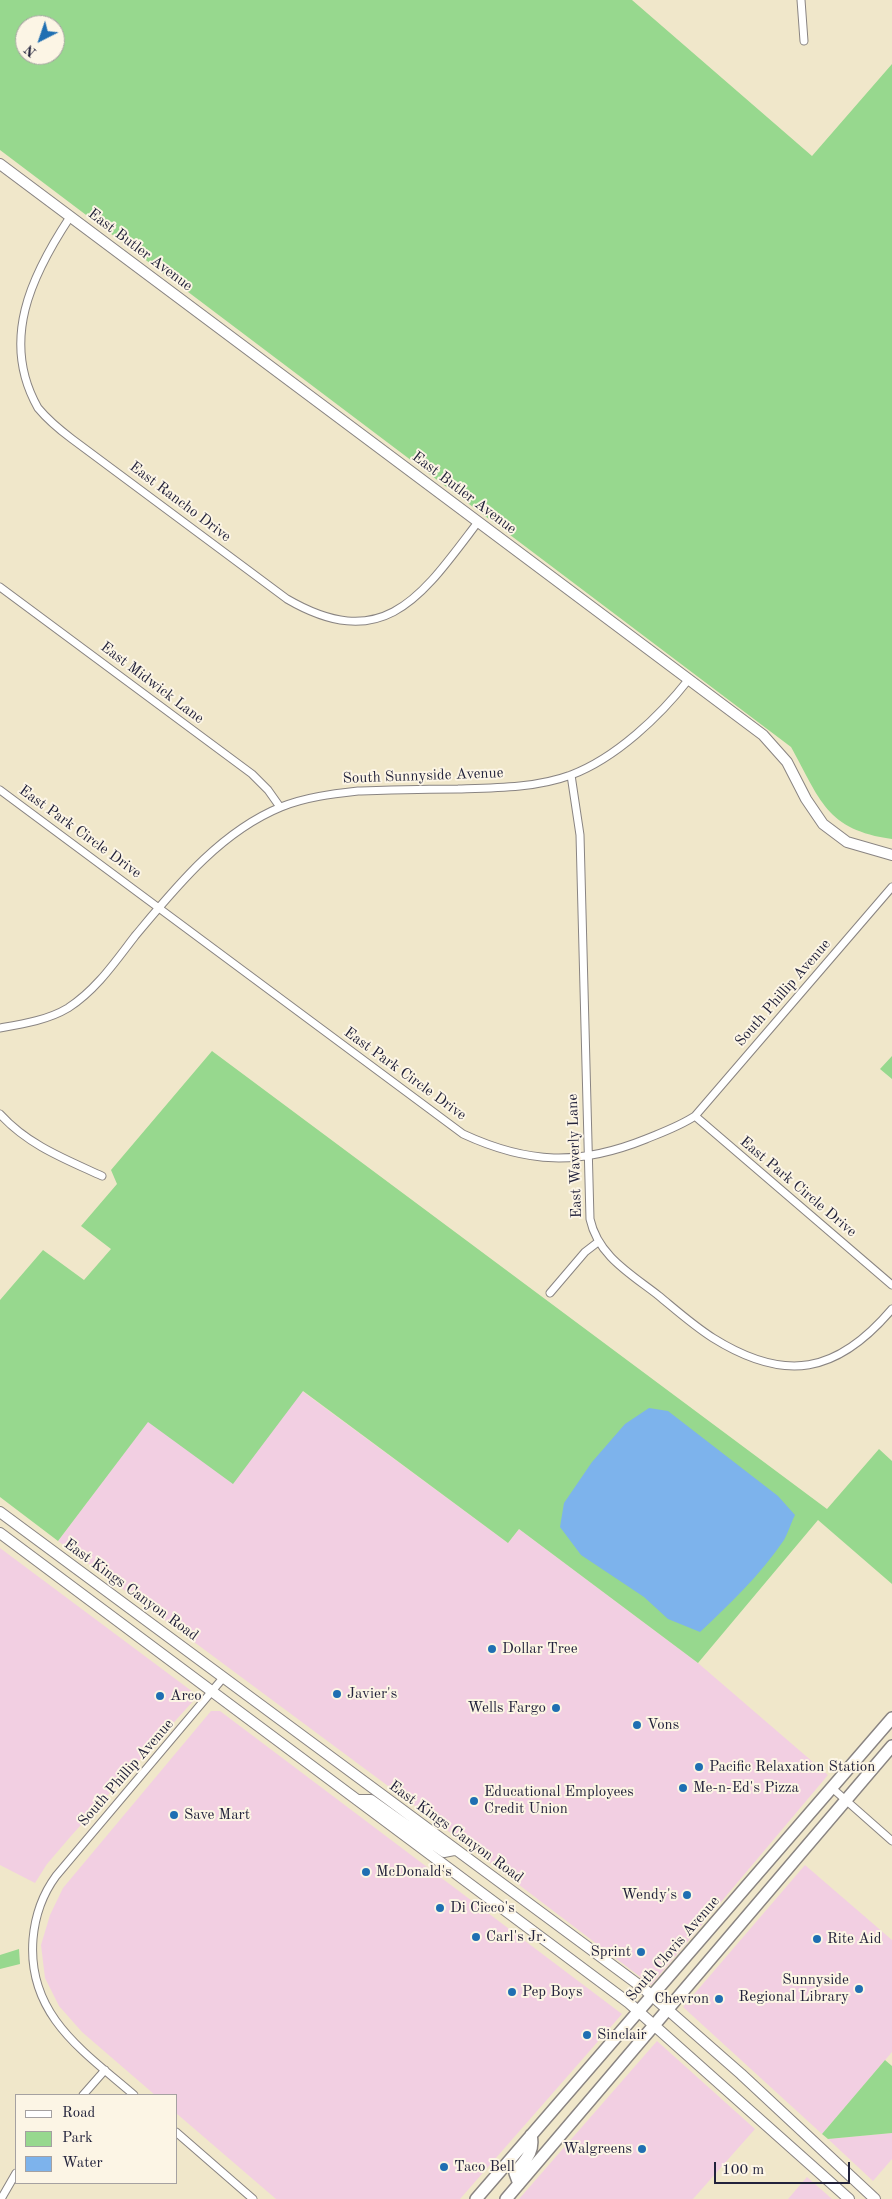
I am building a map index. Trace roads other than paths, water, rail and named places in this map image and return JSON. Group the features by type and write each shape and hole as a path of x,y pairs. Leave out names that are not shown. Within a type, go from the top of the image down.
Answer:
{"main road":[{"name":"East Butler Avenue","path":"0,164 689,679 775,746 793,771 814,812 835,834 847,842 892,855"},
{"name":"East Kings Canyon Road","path":"0,1512 653,1996 872,2198"},
{"name":"East Kings Canyon Road","path":"0,1533 214,1691 639,2011 849,2199"},
{"name":"South Clovis Avenue","path":"476,2199 892,1718"},
{"path":"506,2199 892,1746"},
{"path":"359,1800 371,1800 444,1852 454,1850"},
{"path":"519,2184 515,2173 532,2151 531,2135"},
{"path":"486,2199 490,2183"}],"street":[{"path":"801,0 804,41"},
{"name":"East Rancho Drive","path":"70,217 30,280 21,303 14,331 17,359 22,378 30,396 51,422 72,439 287,598 306,609 341,620 359,621 380,616 394,612 410,603 434,580 478,522"},
{"name":"East Midwick Lane","path":"0,587 252,774 268,790 280,808"},
{"name":"South Sunnyside Avenue","path":"0,1028 49,1017 68,1008 86,995 102,979 159,907 188,874 226,841 261,817 280,808 313,798 352,791 515,786 571,775 598,761 647,724 676,696 689,679"},
{"name":"East Waverly Lane","path":"571,775 580,835 590,1219 598,1242 615,1262 711,1337 751,1358 772,1364 806,1365 835,1358 849,1350 876,1328 892,1309"},
{"name":"East Park Circle Drive","path":"0,790 159,907 440,1119 463,1134 489,1146 511,1153 557,1158 589,1156 624,1148 695,1116 892,1285"},
{"name":"South Phillip Avenue","path":"695,1116 892,887"},
{"path":"0,1114 32,1143 102,1176"},
{"path":"550,1293 585,1252 598,1242"},
{"name":"South Phillip Avenue","path":"133,2094 77,2046 58,2026 45,2005 37,1985 32,1958 34,1928 38,1910 49,1886 223,1678"},
{"path":"832,1788 892,1841"},
{"path":"84,2094 105,2070"},
{"path":"178,2134 253,2199"},
{"path":"1,2199 15,2175"}],"water":[{"path":"649,1408 668,1411 778,1496 795,1515 784,1540 765,1565 734,1600 700,1632 668,1619 644,1597 581,1555 560,1527 564,1503 592,1462 625,1424"}],"place":[{"name":"Dollar Tree","path":"492,1649"},
{"name":"Javier's","path":"337,1694"},
{"name":"Arco","path":"160,1696"},
{"name":"Wells Fargo","path":"556,1708"},
{"name":"Vons","path":"637,1725"},
{"name":"Pacific Relaxation Station","path":"699,1767"},
{"name":"Me-n-Ed's Pizza","path":"683,1788"},
{"name":"Educational Employees Credit Union","path":"474,1801"},
{"name":"Save Mart","path":"174,1815"},
{"name":"McDonald's","path":"366,1872"},
{"name":"Wendy's","path":"687,1895"},
{"name":"Di Cicco's","path":"440,1908"},
{"name":"Carl's Jr.","path":"476,1937"},
{"name":"Rite Aid","path":"817,1939"},
{"name":"Sprint","path":"641,1952"},
{"name":"Sunnyside Regional Library","path":"859,1989"},
{"name":"Pep Boys","path":"512,1992"},
{"name":"Chevron","path":"719,1999"},
{"name":"Sinclair","path":"587,2035"},
{"name":"Walgreens","path":"642,2149"},
{"name":"Taco Bell","path":"444,2167"}]}
